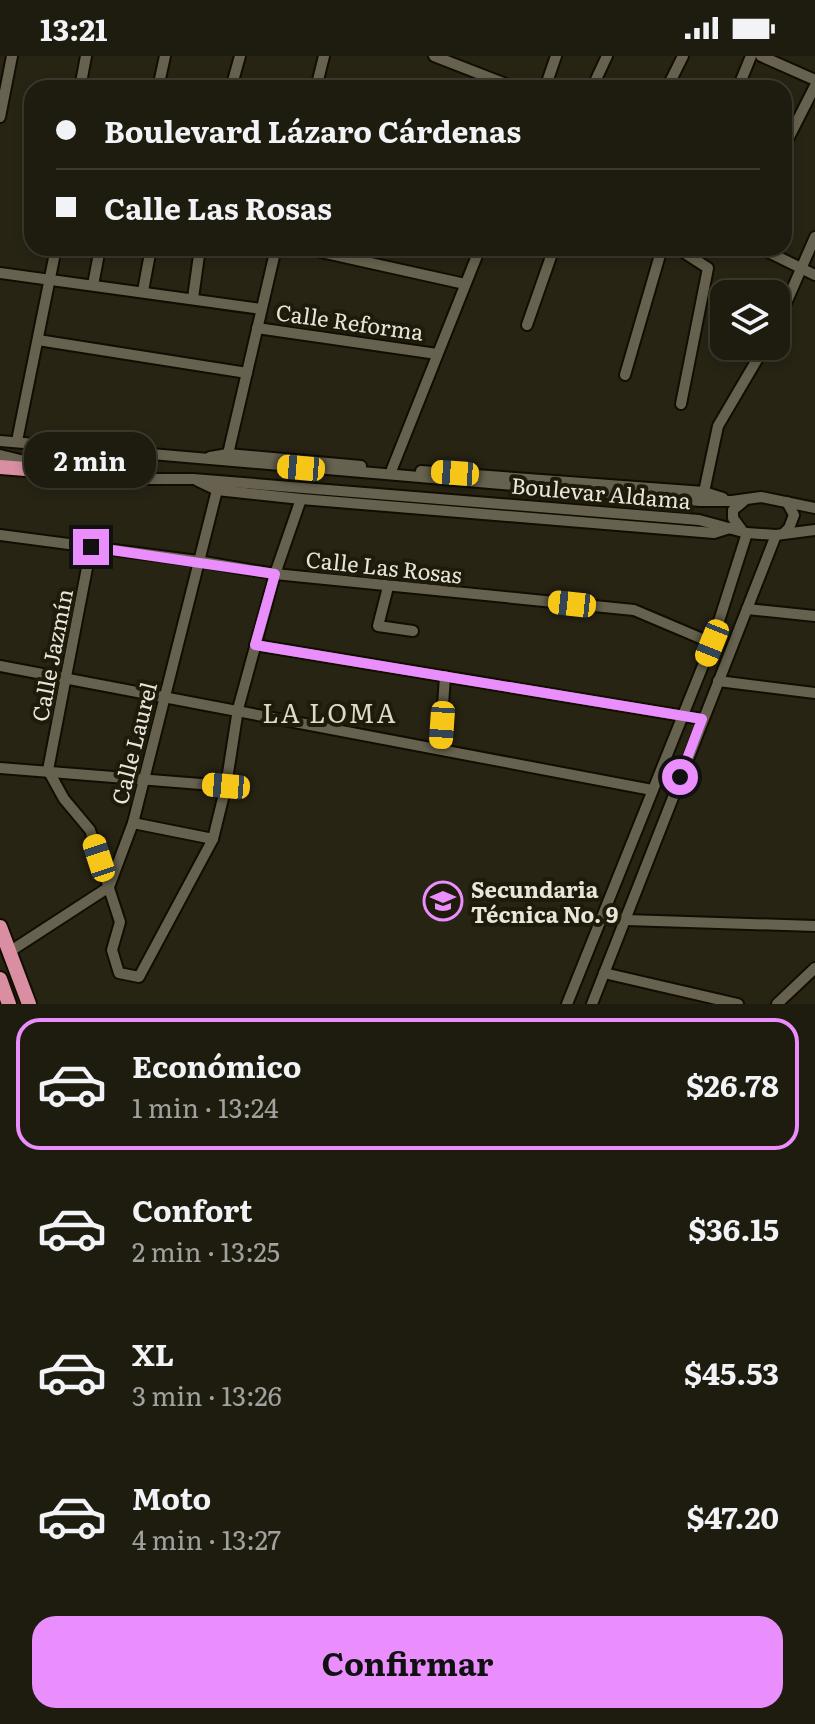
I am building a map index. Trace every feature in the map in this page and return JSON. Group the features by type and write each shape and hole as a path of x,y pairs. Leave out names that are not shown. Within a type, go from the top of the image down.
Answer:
{"highway":[{"path":"0,467 76,473"},
{"path":"0,927 30,1004"},
{"path":"0,979 9,1004"}],"street":[{"path":"0,117 12,56"},
{"path":"82,80 86,56"},
{"path":"160,80 165,56"},
{"path":"233,80 240,56"},
{"path":"318,80 324,56"},
{"path":"434,56 458,60 499,80"},
{"path":"548,80 556,56"},
{"path":"596,80 607,56"},
{"path":"671,80 683,56"},
{"path":"741,80 751,56"},
{"path":"761,56 815,83 792,130"},
{"path":"790,292 815,237"},
{"path":"7,440 38,340 55,256"},
{"path":"93,285 98,256"},
{"path":"143,291 150,256"},
{"path":"193,298 199,256"},
{"path":"228,454 274,256"},
{"path":"339,256 465,284"},
{"path":"392,469 477,256"},
{"path":"527,325 551,256"},
{"path":"625,375 660,256"},
{"path":"681,404 708,268 689,256"},
{"path":"776,256 815,275"},
{"name":"Calle Reforma","path":"0,273 261,309"},
{"name":"Calle Reforma","path":"257,328 437,354"},
{"path":"38,340 247,373"},
{"path":"704,492 718,426 757,360"},
{"name":"Boulevar Aldama","path":"7,440 115,449 195,460 732,501 761,497 815,508"},
{"path":"114,479 105,474 101,467 102,459 115,449"},
{"path":"134,478 140,474 144,463 136,452"},
{"name":"Boulevar Aldama","path":"195,460 228,454 704,492 732,501"},
{"name":"Boulevar Aldama","path":"0,455 114,479 193,479 699,520 740,530 780,534 815,530"},
{"path":"193,479 217,490 301,499 714,533 740,530"},
{"name":"Calle Laurel","path":"109,887 133,823 217,490"},
{"path":"48,770 64,799 90,830 120,922 112,950 119,973 139,977 213,839 226,786 238,709 275,574 301,499"},
{"path":"567,1004 712,643 740,530 733,518 733,510 745,500"},
{"path":"592,1004 747,609 780,534 789,528 794,515 787,502"},
{"name":"Calle Las Rosas","path":"0,535 275,574 634,610 712,643"},
{"name":"Calle Jazmín","path":"48,770 68,680 91,547"},
{"path":"388,587 378,626 413,631"},
{"path":"747,609 815,616"},
{"path":"255,645 702,719"},
{"path":"0,666 652,790"},
{"path":"702,667 719,678 815,693"},
{"path":"440,749 445,676"},
{"path":"0,768 226,786"},
{"path":"133,823 213,839"},
{"path":"9,952 109,887"},
{"path":"604,914 626,920 815,926"},
{"path":"777,1004 815,968"},
{"path":"604,973 738,1004"}],"place":[{"name":"Secundaria Técnica No. 9","path":"443,901"}],"district":[{"name":"LA LOMA","path":"330,711"}],"route":[{"path":"91,547 275,574 255,645 702,719 680,777"}]}
